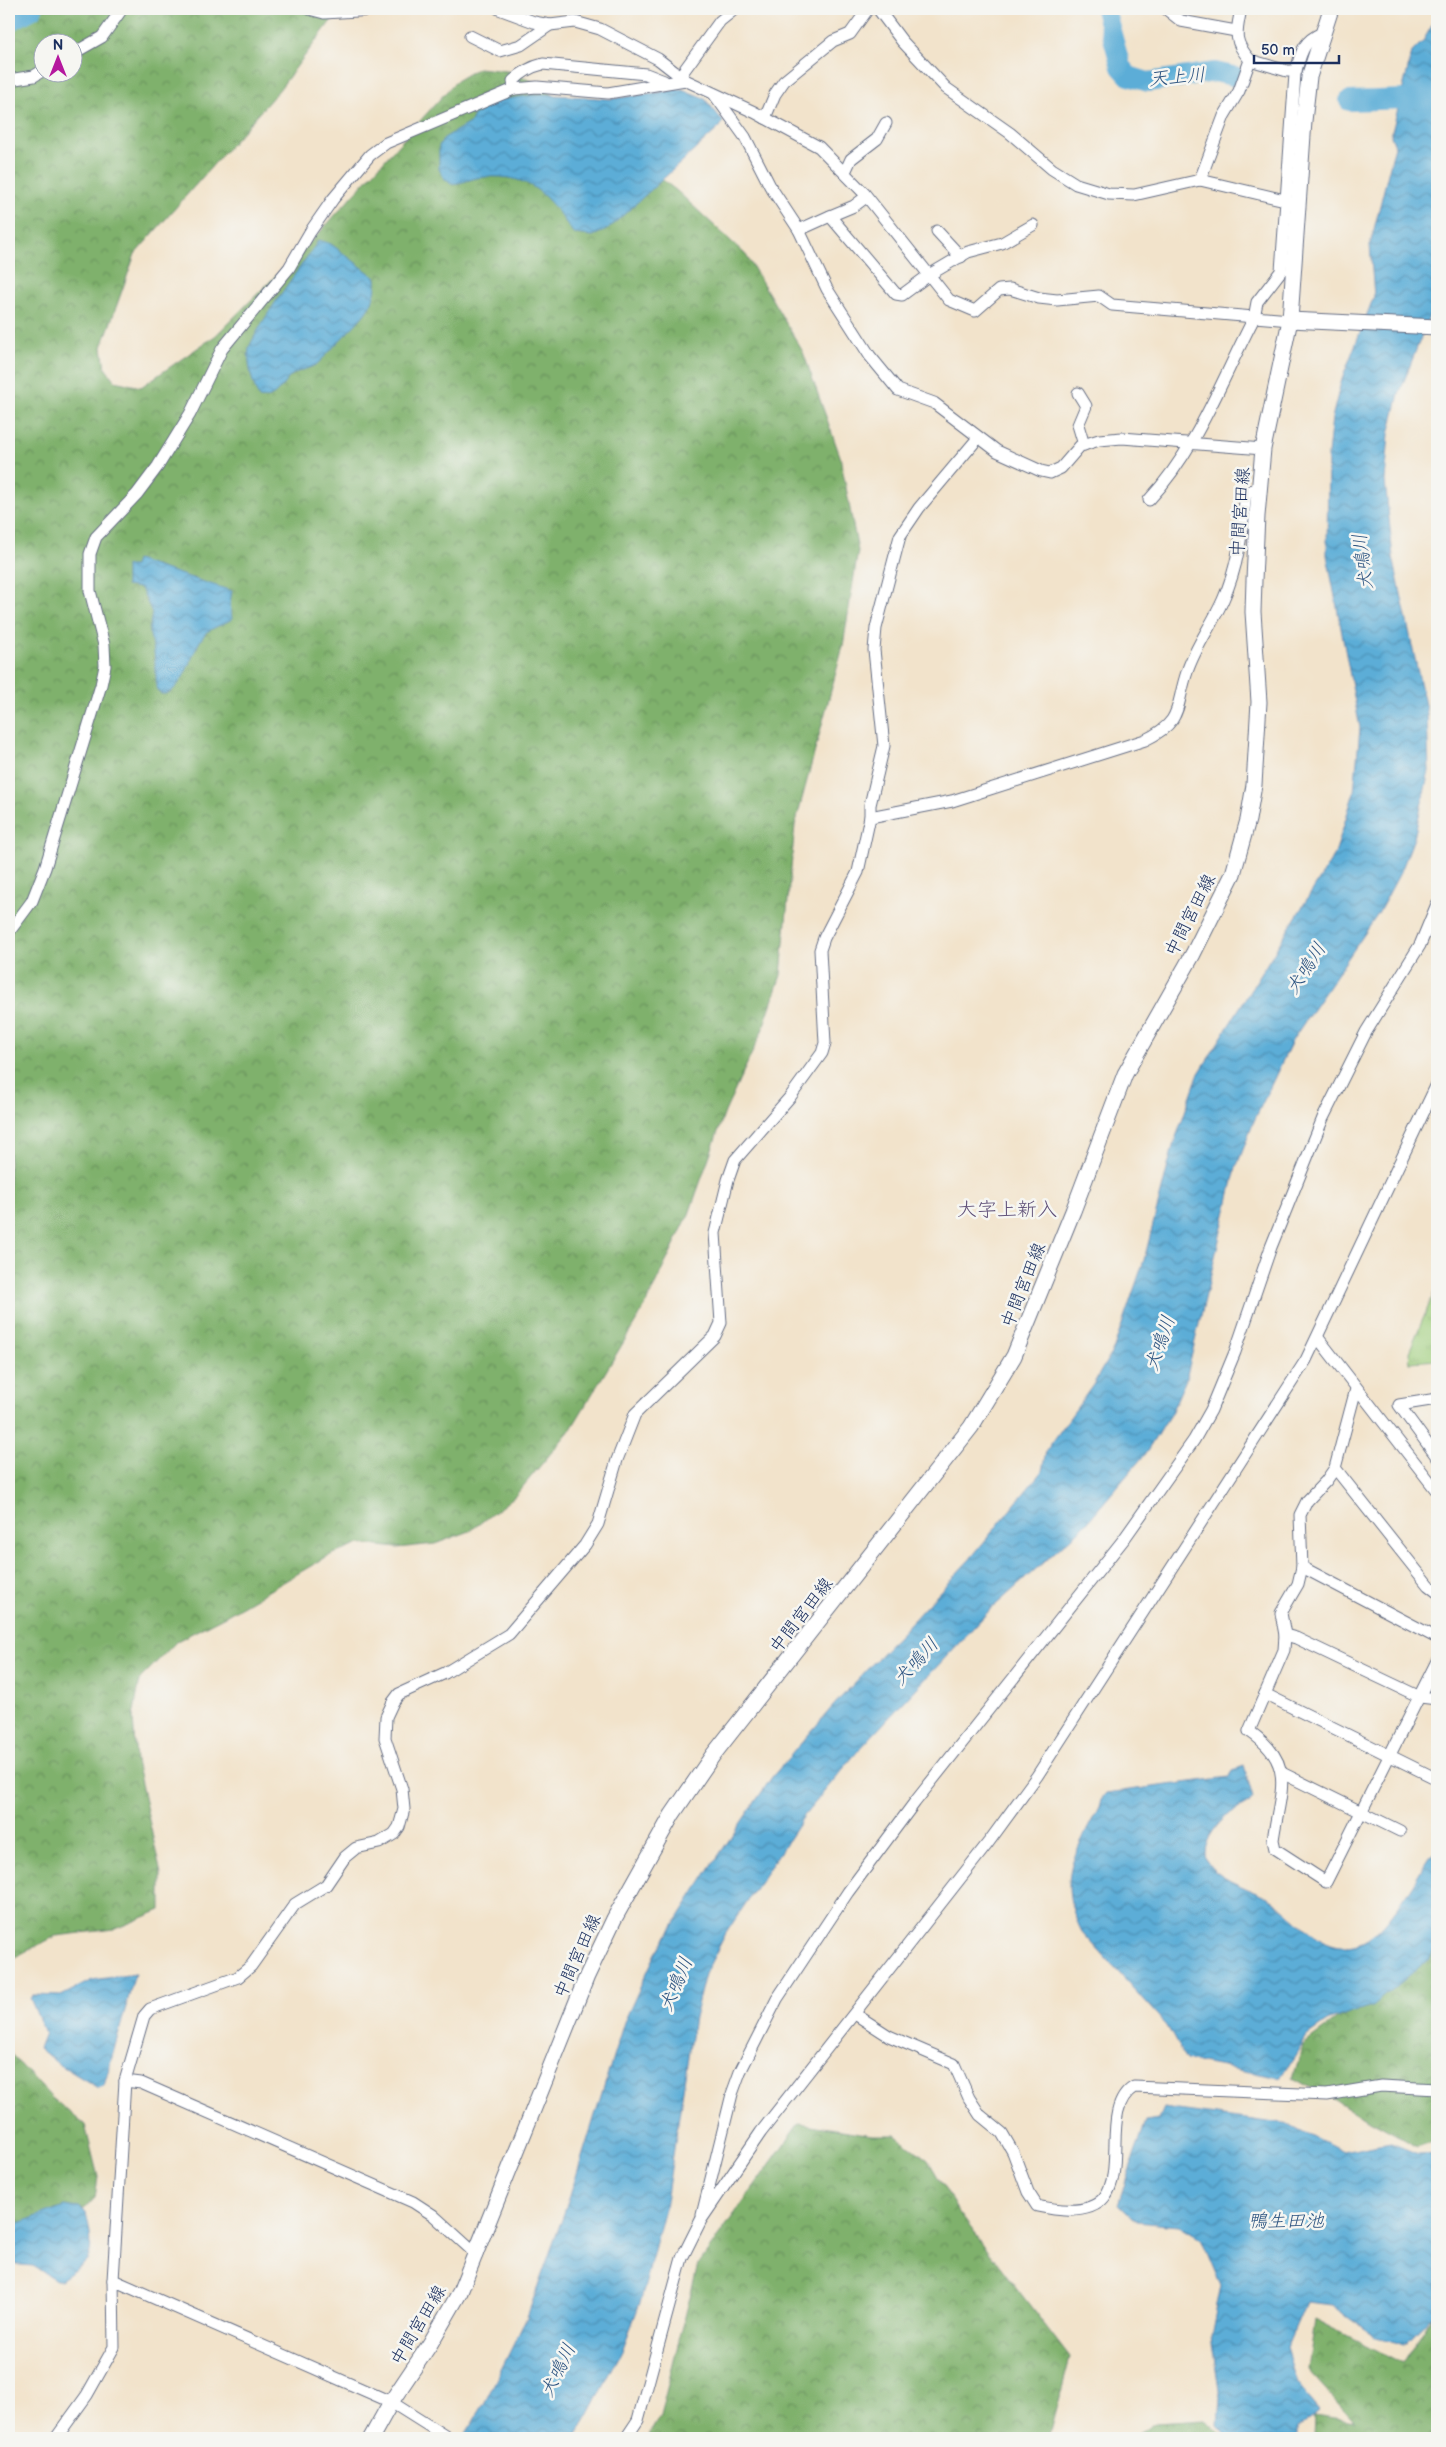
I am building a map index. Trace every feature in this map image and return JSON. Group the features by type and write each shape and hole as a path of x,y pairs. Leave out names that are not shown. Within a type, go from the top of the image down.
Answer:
{"main road":[{"name":"中間宮田線","path":"371,2438 394,2404 460,2292 588,1976 632,1885 672,1814 713,1755 971,1427 1014,1356 1073,1211 1125,1074 1193,954 1233,874 1248,820 1254,785 1259,702 1253,612 1263,450 1290,320 1304,121 1309,77 1331,9"},
{"path":"1290,320 1437,327"}],"street":[{"path":"82,48 102,37 122,9"},
{"path":"309,9 324,13 391,9"},
{"path":"499,9 534,22 550,25 575,22 600,29 658,59 682,78 765,118 819,147 845,172 948,300 975,311 999,290 1010,289 1039,298 1057,300 1099,296 1112,305 1290,320"},
{"path":"9,932 32,901 42,876 101,685 105,666 104,645 90,591 90,554 96,537 137,494 158,466 190,414 222,349 289,268 324,212 370,155 386,143 514,88 537,87 608,93 682,78 720,21 736,9"},
{"path":"765,118 775,94 784,81 832,40 850,34 868,9"},
{"path":"878,9 902,41 946,88 1010,133 1052,169 1076,184 1109,194 1134,195 1200,180 1286,200"},
{"path":"1166,9 1181,21 1236,31"},
{"path":"1240,9 1236,31 1238,46 1250,60 1287,71 1296,71"},
{"path":"470,36 500,52 520,46 550,25"},
{"path":"1149,500 1164,485 1188,444 1224,380 1254,318 1257,302 1281,271 1291,104 1296,71 1304,47 1310,38 1322,33"},
{"path":"1200,180 1224,116 1239,91 1250,60"},
{"path":"514,88 513,81 520,74 531,67 543,64 646,74 666,81"},
{"path":"9,80 32,76"},
{"path":"714,94 745,138 770,186 799,230 827,289 884,374 898,390 934,403 996,451 1040,471 1050,473 1061,468 1080,446 1099,440 1122,438 1263,450"},
{"path":"845,172 851,158 877,139 886,123"},
{"path":"799,230 854,206 866,197"},
{"path":"830,216 896,294 902,295 929,275 968,252 1002,243 1033,225"},
{"path":"937,231 961,257"},
{"path":"1078,393 1086,406 1078,425 1084,445"},
{"path":"56,2438 87,2395 114,2347 113,2280 125,2081 144,2016 150,2009 238,1977 251,1966 295,1904 326,1885 345,1858 356,1848 379,1843 394,1834 399,1827 404,1809 402,1789 385,1738 386,1717 393,1702 399,1694 445,1673 508,1634 585,1545 598,1524 617,1460 635,1414 715,1336 721,1323 715,1233 735,1160 790,1097 822,1053 825,1043 820,950 824,938 858,872 870,817 870,805 884,746 874,650 876,628 900,536 919,508 978,438"},
{"path":"870,817 952,801 1145,740 1160,733 1172,722 1180,703 1187,672 1231,583 1241,540 1246,492 1260,488"},
{"path":"701,2220 732,2094 740,2072 777,1999 848,1892 909,1810 1124,1539 1194,1440 1211,1410 1236,1352 1270,1247 1322,1118 1366,1032 1420,945 1437,904"},
{"path":"626,2438 638,2420 682,2258 701,2220 761,2132 982,1851 1037,1776 1306,1360 1437,1084"},
{"path":"1318,1338 1437,1491"},
{"path":"1356,1389 1335,1468 1326,1482 1306,1501 1300,1515 1302,1567 1298,1584 1281,1613 1285,1635 1284,1650 1249,1731 1265,1742 1279,1761 1282,1773 1274,1840 1275,1849 1326,1882 1437,1661"},
{"path":"1437,1399 1399,1405 1437,1457"},
{"path":"1335,1468 1428,1585 1437,1592"},
{"path":"1302,1567 1437,1638"},
{"path":"1285,1635 1296,1638 1420,1697 1437,1699"},
{"path":"1266,1694 1437,1779"},
{"path":"1282,1773 1400,1831"},
{"path":"854,2014 890,2036 954,2064 969,2098 980,2114 1002,2133 1014,2152 1028,2192 1037,2206 1056,2210 1078,2211 1094,2207 1104,2196 1111,2180 1115,2162 1118,2105 1125,2093 1134,2087 1327,2095 1380,2086 1437,2089"},
{"path":"125,2081 141,2084 413,2202 433,2215 477,2254"},
{"path":"113,2280 394,2404 448,2438"}],"green space":[{"path":"9,9 340,9 279,90 135,254 102,347 105,368 115,381 141,387 215,336 320,232 456,81 478,68 507,71 540,84 677,191 746,255 803,352 840,456 858,551 843,646 795,825 781,975 762,1031 725,1112 689,1214 643,1310 571,1429 515,1496 470,1531 435,1544 397,1548 360,1544 328,1556 227,1615 177,1641 140,1679 133,1717 136,1761 161,1874 161,1910 115,1929 56,1936 9,1960"},
{"path":"1437,1286 1437,1360 1410,1362 1409,1352"},
{"path":"1437,1945 1437,2139 1417,2146 1293,2078 1303,2045"},
{"path":"9,2052 52,2098 85,2125 98,2177 95,2198 72,2222 9,2263"},
{"path":"799,2123 872,2135 896,2135 928,2160 957,2210 1070,2358 1049,2438 647,2438 660,2416 698,2265"},
{"path":"1433,2315 1437,2315 1437,2438 1314,2438 1315,2415 1355,2421 1308,2369 1315,2319 1403,2364"},
{"path":"1205,2420 1226,2438 1132,2438 1155,2423"}],"water":[{"name":"犬鳴川","path":"1437,17 1437,296 1399,394 1389,434 1385,481 1393,557 1427,714 1429,771 1414,838 1402,869 1378,914 1293,1039 1254,1121 1236,1168 1186,1379 1171,1413 1146,1453 1083,1527 989,1611 857,1752 804,1816 726,1933 705,1974 694,2017 665,2208 641,2300 623,2348 575,2438 463,2438 484,2404 527,2317 569,2199 624,2022 656,1953 710,1868 772,1777 834,1705 970,1559 1042,1471 1046,1451 1093,1385 1114,1348 1144,1260 1173,1146 1198,1075 1335,854 1354,792 1360,728 1327,555 1328,454 1332,418 1341,382 1374,296 1370,245 1395,146 1391,136 1412,52 1423,41"},
{"path":"682,89 704,98 723,121 720,127 608,229 593,236 574,234 547,199 528,184 516,179 485,177 451,184 444,178 439,169 439,146 444,138 471,122 474,115 500,100 541,94 611,99"},
{"path":"319,240 331,244 376,278 376,288 371,305 361,319 317,364 292,375 270,397 259,398 251,373 249,347 273,306"},
{"path":"136,560 232,591 230,603 232,619 205,634 183,677 172,690 165,694 161,694 157,688 154,651 149,631 152,613 141,588 126,586 126,566 134,566"},
{"path":"1244,1766 1253,1798 1228,1815 1216,1827 1207,1842 1205,1853 1207,1861 1220,1875 1278,1904 1326,1942 1338,1946 1357,1944 1368,1939 1378,1931 1407,1893 1429,1857 1437,1850 1437,1946 1430,1958 1374,2005 1327,2022 1307,2036 1281,2078 1186,2060 1167,2026 1082,1932 1070,1897 1071,1867 1082,1839 1099,1807 1101,1799 1106,1793 1229,1777 1233,1770"},
{"path":"135,1974 104,2086 98,2088 57,2063 39,2048 45,2033 30,1998 33,1995 61,1996 92,1980"},
{"name":"鴨生田池","path":"1163,2108 1290,2125 1342,2152 1391,2143 1418,2154 1437,2153 1437,2311 1405,2344 1377,2337 1332,2305 1306,2302 1286,2349 1297,2384 1320,2411 1297,2428 1297,2438 1229,2438 1218,2426 1220,2397 1211,2336 1221,2285 1202,2240 1179,2226 1137,2222 1118,2204 1146,2121 1158,2119"},
{"path":"64,2206 79,2208 86,2213 91,2244 86,2261 60,2280 56,2280 33,2266 9,2264 9,2227"}],"waterway":[{"name":"天上川","path":"9,22 33,9"},
{"name":"天上川","path":"1105,9 1121,67 1129,76 1148,82 1215,72 1237,77"},
{"name":"天上川","path":"1349,101 1437,98"}],"district":[{"name":"大字上新入","path":"1007,1209"}]}
